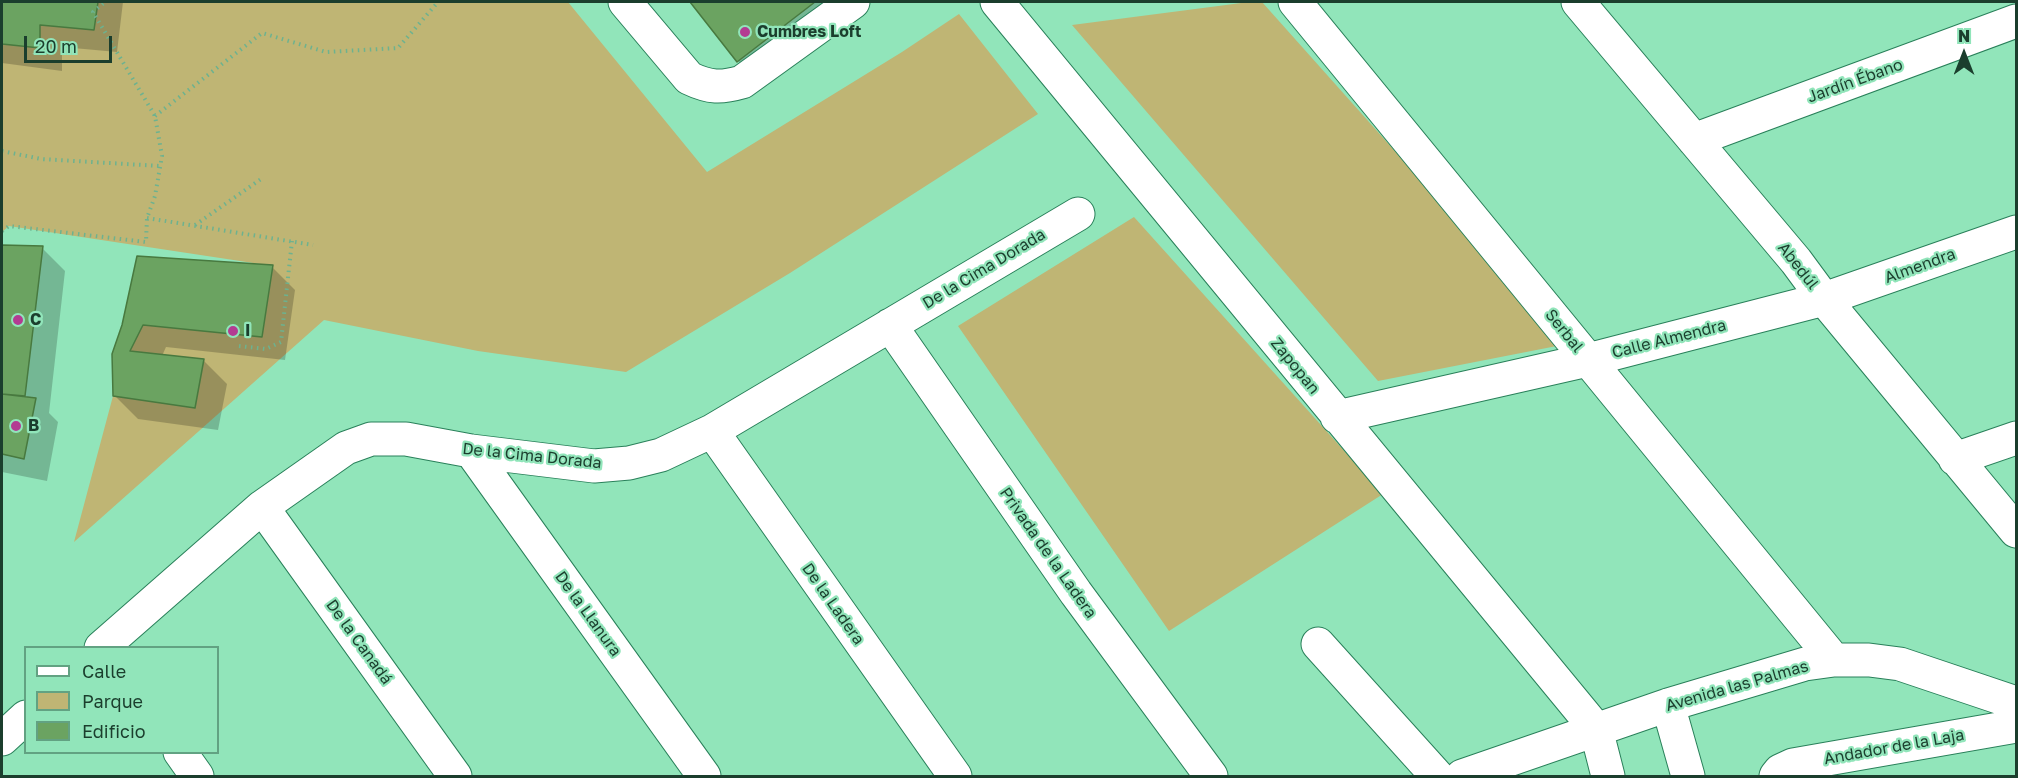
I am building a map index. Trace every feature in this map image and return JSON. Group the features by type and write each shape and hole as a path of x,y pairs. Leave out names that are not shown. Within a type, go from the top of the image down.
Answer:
{"street":[{"path":"625,2 689,78 703,84 723,87 742,82 853,2"},
{"name":"Zapopan","path":"997,2 1596,729"},
{"name":"Serbal","path":"1295,2 1834,660"},
{"name":"Abedúl","path":"1578,2 1796,261 1824,299 2016,531"},
{"name":"Jardín Ébano","path":"1694,140 2016,21"},
{"name":"De la Cima Dorada","path":"104,646 262,507 346,448 371,440 406,440 471,451 594,466 629,463 661,455 712,431 1078,214"},
{"name":"Almendra","path":"1824,299 2016,232"},
{"name":"Calle Almendra","path":"1337,417 1588,360 1824,299"},
{"name":"Privada de la Ladera","path":"890,325 1076,593 1211,777"},
{"name":"De la Ladera","path":"712,431 955,777"},
{"path":"1955,459 2016,438"},
{"name":"De la Llanura","path":"471,451 704,777"},
{"name":"De la Canadá","path":"262,507 456,777"},
{"path":"1318,644 1437,777"},
{"name":"Avenida las Palmas","path":"1462,777 1668,705 1805,664 1834,660 1869,660 1900,664 2016,704"},
{"path":"1668,705 1688,777"},
{"path":"2,739 24,719"},
{"name":"Andador de la Laja","path":"1776,777 1780,771 1794,765 2016,726"},
{"path":"1596,729 1608,777"},
{"path":"181,754 197,777"}],"path":[{"path":"2,231 9,226 146,242 147,218 155,196 162,156 155,116 93,12 105,2"},
{"path":"155,116 262,33 326,52 398,48 438,2"},
{"path":"2,151 41,159 160,166"},
{"path":"194,225 261,179"},
{"path":"147,218 313,245"},
{"path":"239,346 266,349 281,342 292,242"}],"green space":[{"path":"2,2 568,2 707,172 902,52 959,14 1038,114 790,273 626,372 478,351 324,320 74,542 113,396 195,407 204,359 130,351 143,325 262,337 273,266 9,226 2,232"},
{"path":"1262,2 1567,344 1378,381 1072,25"},
{"path":"1134,217 1383,494 1169,631 958,326"}],"building":[{"path":"2,2 98,2 94,30 40,25 40,48 2,44"},
{"name":"Cumbres Loft","path":"690,2 815,2 737,62"},
{"name":"C","path":"2,245 43,246 25,396 2,394"},
{"name":"I","path":"137,256 273,265 262,337 143,325 130,351 204,359 195,408 113,396 112,354 122,325"},
{"name":"B","path":"2,394 36,398 24,459 2,454"}],"place":[{"name":"Cumbres Loft","path":"745,32"},
{"name":"C","path":"18,320"},
{"name":"I","path":"233,331"},
{"name":"B","path":"16,426"}]}
